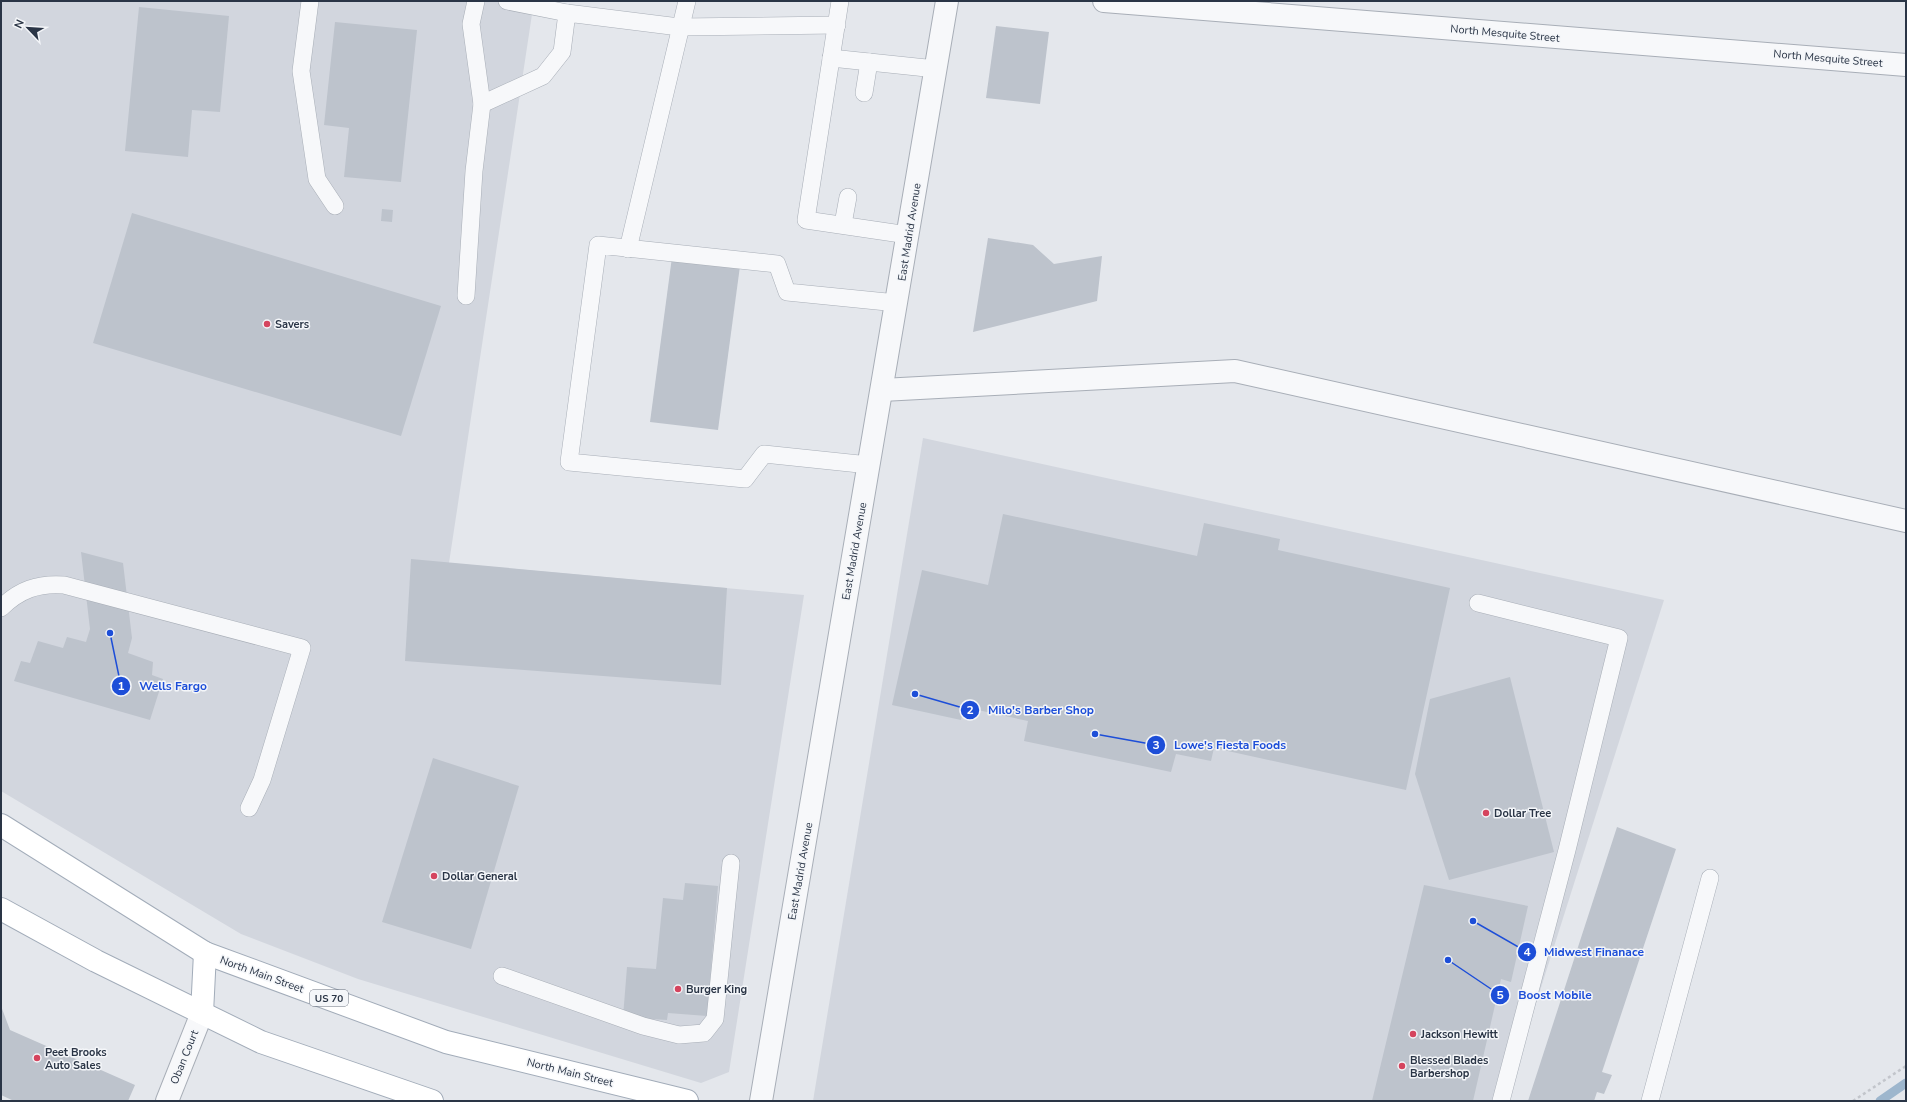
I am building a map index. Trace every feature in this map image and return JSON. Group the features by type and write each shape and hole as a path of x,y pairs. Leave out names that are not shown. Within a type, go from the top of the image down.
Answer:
{"main road":[{"name":"North Main Street","path":"1,825 205,953 446,1042 687,1101"},
{"path":"1,909 96,961 261,1042 432,1101"},
{"path":"202,1013 205,953"}],"street":[{"name":"East Madrid Avenue","path":"761,1101 947,1"},
{"name":"North Mesquite Street","path":"1104,1 1906,65"},
{"path":"882,390 1235,371 1906,521"},
{"name":"Oban Court","path":"167,1101 202,1013"}],"lane":[{"path":"310,1 301,71 317,179 335,206"},
{"path":"466,296 474,171 482,104 472,24 476,1"},
{"path":"508,1 567,13 679,27 837,25"},
{"path":"628,248 679,27 687,1"},
{"path":"840,1 806,220 843,224 908,235"},
{"path":"482,104 543,76 562,52 567,13"},
{"path":"831,58 936,69"},
{"path":"864,93 869,62"},
{"path":"843,224 848,197"},
{"path":"869,465 764,454 745,480 569,462 598,245 777,264 788,292 897,303"},
{"path":"1,608 14,596 26,589 40,585 64,585 302,648 262,780 249,808"},
{"path":"1478,603 1619,638 1567,850 1501,1101"},
{"path":"502,976 643,1026 679,1035 704,1033 715,1018 731,863"},
{"path":"1650,1101 1710,878"}],"path":[{"path":"1853,1101 1906,1066"}],"shaded area":[{"path":"1,1 534,1 449,563 804,595 729,1072 701,1083 358,979 241,934 1,791"},
{"path":"923,438 1664,600 1505,1101 813,1101"}],"building":[{"path":"139,7 229,16 220,112 192,110 188,157 125,151"},
{"path":"335,22 417,30 401,182 344,177 349,128 324,125"},
{"path":"996,26 1049,32 1040,104 986,98"},
{"path":"382,209 393,210 392,222 381,221"},
{"name":"Savers","path":"132,213 441,306 401,436 93,343"},
{"path":"988,238 1033,245 1054,264 1102,256 1097,301 973,332"},
{"path":"672,257 740,266 718,430 650,422"},
{"path":"1003,514 1197,556 1204,523 1280,539 1278,550 1450,588 1406,790 1214,748 1211,761 1176,754 1171,772 1024,741 1028,721 964,707 961,720 892,705 922,570 988,585"},
{"path":"81,552 123,563 132,638 128,653 153,662 152,675 163,679 150,720 14,681 21,661 30,663 38,641 63,648 67,637 86,642 90,629"},
{"path":"411,559 727,588 721,685 405,661"},
{"name":"Dollar Tree","path":"1510,677 1554,852 1449,880 1415,774 1430,699"},
{"path":"433,758 519,786 471,949 382,922"},
{"path":"1617,827 1676,849 1602,1072 1612,1075 1604,1094 1597,1092 1594,1101 1528,1101"},
{"path":"685,883 718,886 707,1016 668,1013 667,1020 623,1017 627,967 656,969 663,898 683,900"},
{"path":"1424,885 1528,906 1511,982 1501,979 1473,1101 1372,1101"},
{"name":"Peet Brooks Auto Sales","path":"1,1006 10,1030 135,1085 128,1101 14,1101 1,1095"}],"waterway":[{"path":"1880,1101 1906,1083"}],"place":[{"name":"Savers","path":"267,324"},
{"name":"Wells Fargo","path":"110,633"},
{"name":"Milo's Barber Shop","path":"915,694"},
{"name":"Lowe's Fiesta Foods","path":"1095,734"},
{"name":"Dollar Tree","path":"1486,813"},
{"name":"Dollar General","path":"434,876"},
{"name":"Midwest Finanace","path":"1473,921"},
{"name":"Boost Mobile","path":"1448,960"},
{"name":"Burger King","path":"678,989"},
{"name":"Jackson Hewitt","path":"1413,1034"},
{"name":"Peet Brooks Auto Sales","path":"37,1058"},
{"name":"Blessed Blades Barbershop","path":"1402,1066"}]}
